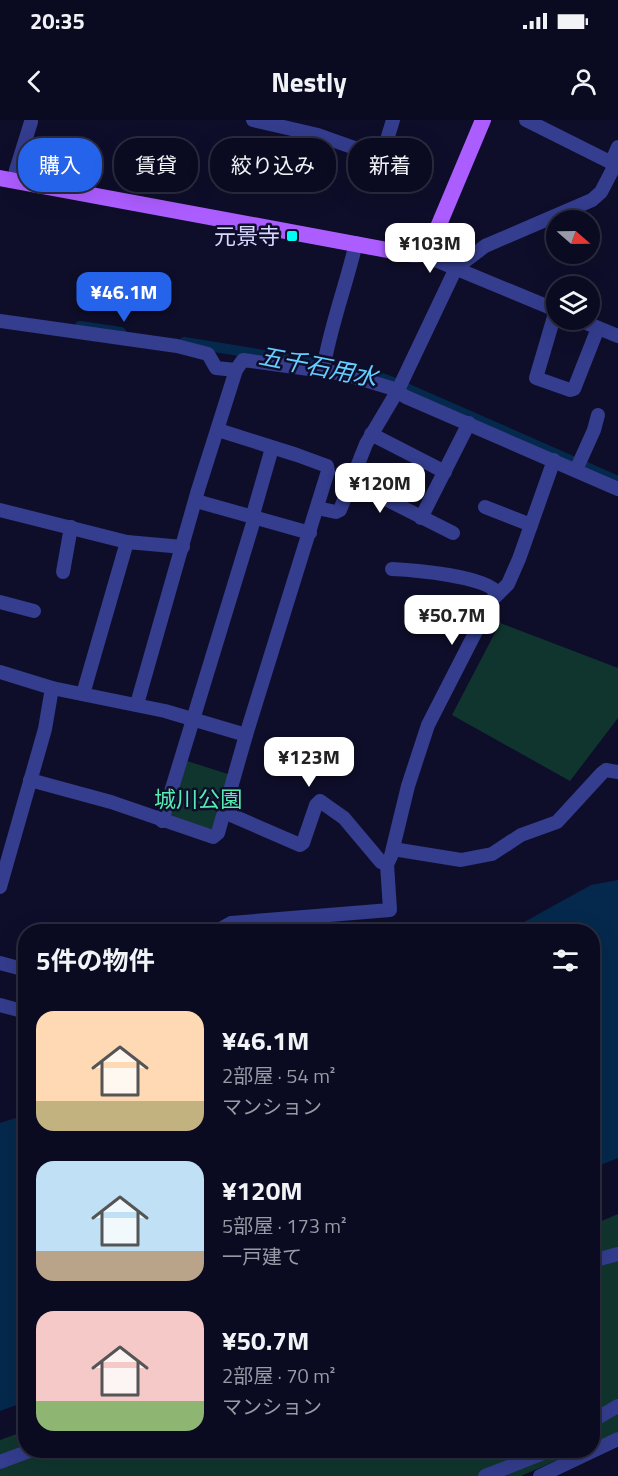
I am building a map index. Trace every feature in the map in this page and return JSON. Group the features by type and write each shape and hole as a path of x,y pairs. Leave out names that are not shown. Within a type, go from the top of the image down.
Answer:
{"main road":[{"path":"7,179 409,254 425,253 483,120"}],"street":[{"path":"253,120 318,135 380,157 393,120"},
{"path":"526,120 614,165"},
{"path":"7,179 16,170 31,122"},
{"path":"317,508 338,512 371,434 397,393 456,268 485,246 592,200 601,192 614,165 618,147"},
{"path":"323,370 335,312 346,286 356,243"},
{"path":"425,253 428,257 546,306"},
{"path":"0,322 186,348 208,354 216,368 236,370"},
{"path":"600,329 618,336"},
{"path":"550,330 536,378 570,390 574,389 597,330"},
{"path":"137,704 236,370 240,363 246,360 323,370 391,388 397,393 554,459 618,489"},
{"path":"576,470 594,430 598,415"},
{"path":"421,518 469,423"},
{"path":"30,780 111,802 213,837 218,833 328,471 327,466 218,430"},
{"path":"371,434 445,472"},
{"path":"162,820 254,517 272,448"},
{"path":"229,924 387,912 392,908 387,864 393,849 410,778 429,725 497,593 508,584 554,459"},
{"path":"352,482 453,533"},
{"path":"196,501 310,533"},
{"path":"485,507 531,525"},
{"path":"0,510 127,542 183,548"},
{"path":"63,572 71,527"},
{"path":"83,694 127,542"},
{"path":"392,569 442,573 490,587 497,593"},
{"path":"0,602 34,611"},
{"path":"0,672 52,688 137,704 246,735"},
{"path":"0,887 6,836 30,780 45,729 52,688"},
{"path":"393,849 461,860 492,854 521,835 557,822 602,773 606,770 618,772"},
{"path":"224,812 300,845 303,843 316,805 321,801 345,818 381,862 387,864"},
{"path":"0,963 18,968"},
{"path":"0,1005 18,1010"},
{"path":"600,1259 618,1254"},
{"path":"600,1417 618,1407"},
{"path":"600,1448 618,1439"},
{"path":"0,1462 18,1455"},
{"path":"485,1476 531,1458"},
{"path":"540,1476 578,1458"}],"green space":[{"path":"500,623 618,668 618,718 570,781 452,715"},
{"name":"城川公園","path":"184,760 231,775 216,828 211,831 171,819 168,813"},
{"path":"618,1214 618,1432 600,1441 600,1222"},
{"path":"18,1434 18,1458 562,1458 521,1476 0,1476 0,1440"}],"water":[{"path":"618,880 618,1158 600,1165 600,924 521,924 591,885"},
{"path":"18,1117 18,1405 0,1411 0,1123"}],"waterway":[{"name":"五千石用水","path":"80,326 121,332"},
{"name":"五千石用水","path":"184,342 320,364"},
{"name":"五千石用水","path":"356,371 388,380 618,481"}],"place":[{"name":"元景寺","path":"292,236"}]}
